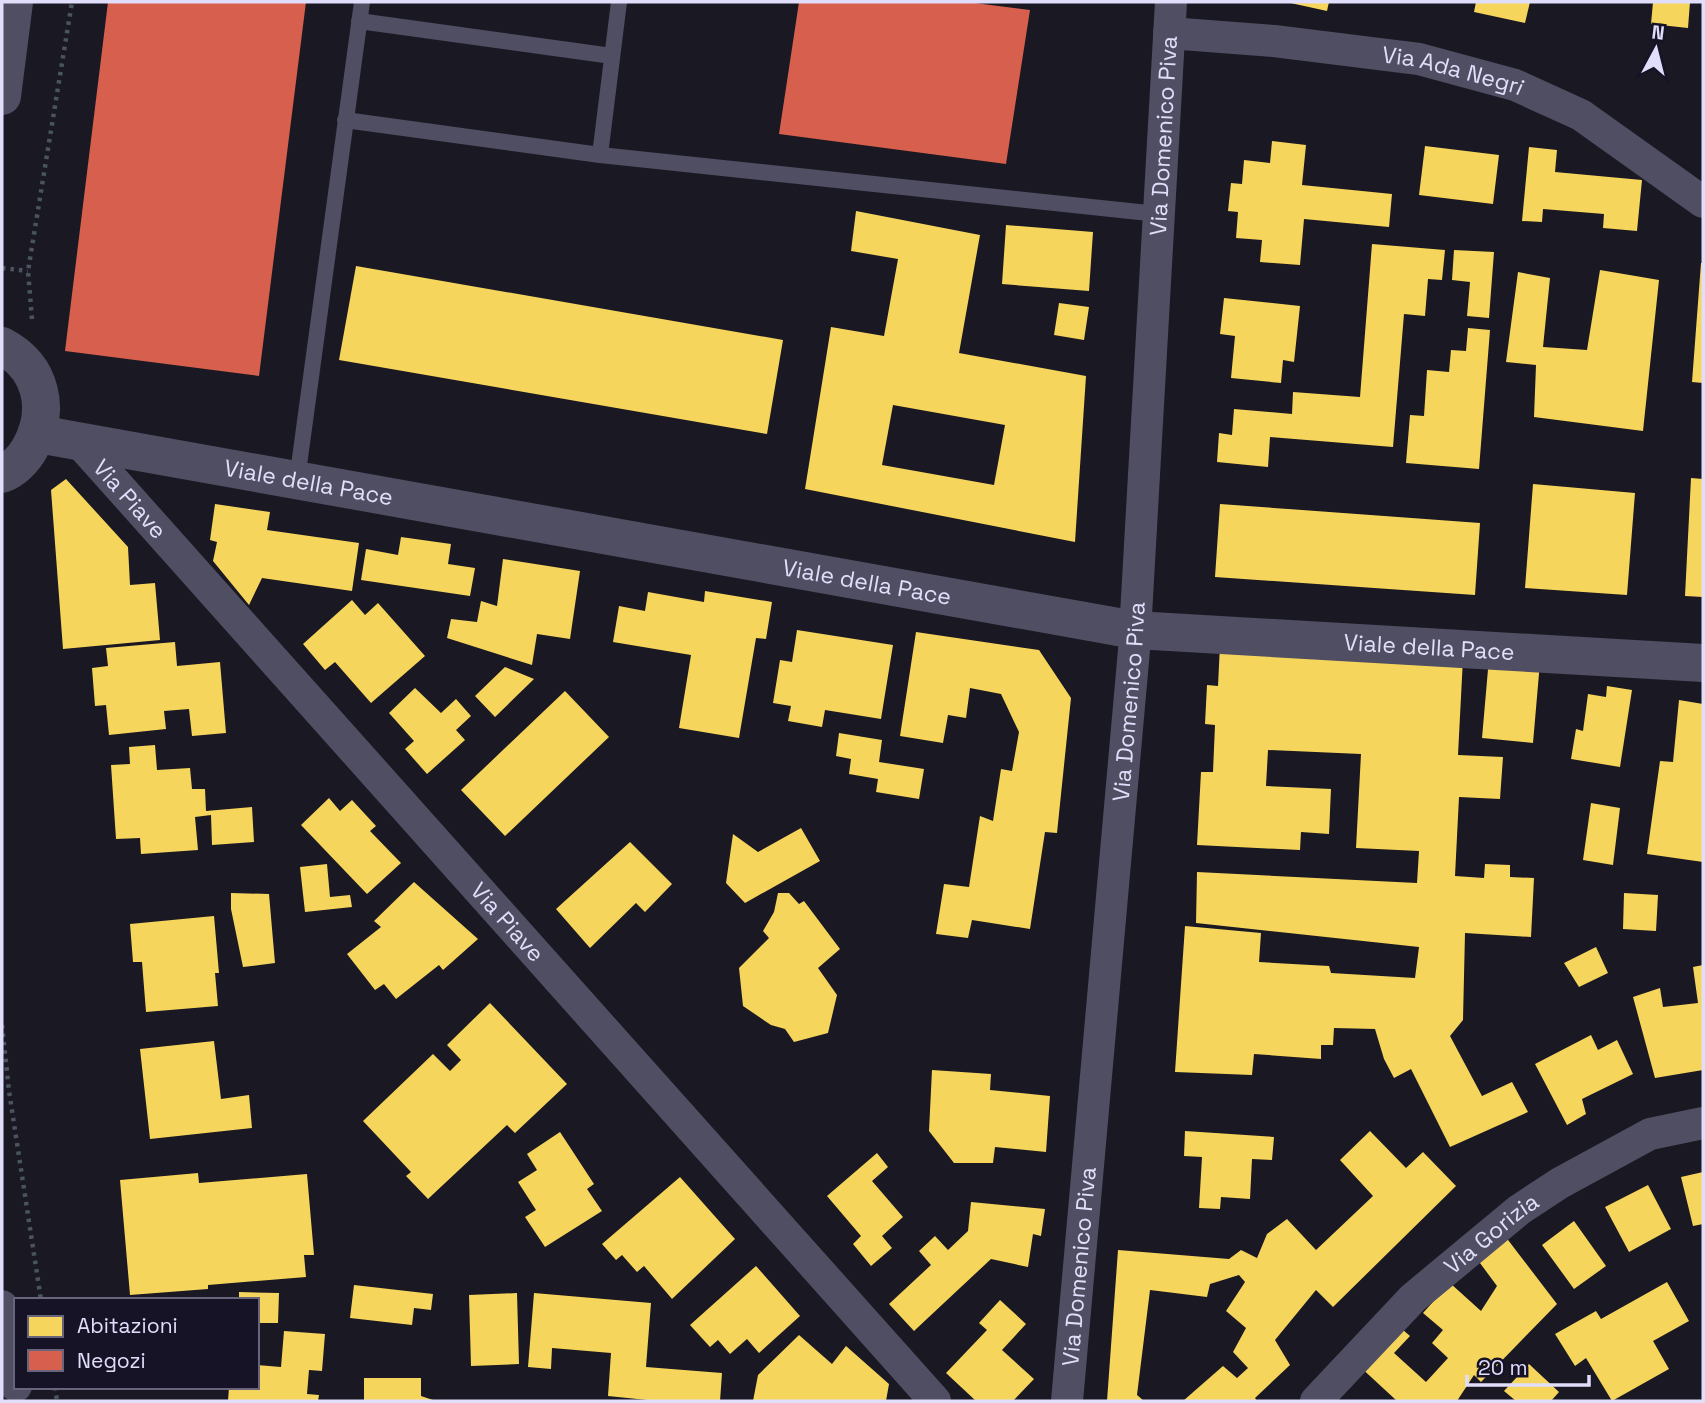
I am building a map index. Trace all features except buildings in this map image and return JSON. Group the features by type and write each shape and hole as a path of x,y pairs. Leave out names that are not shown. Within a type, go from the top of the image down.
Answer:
{"street":[{"path":"2,96 14,2"},
{"name":"Via Domenico Piva","path":"1067,1401 1135,630 1171,2"},
{"name":"Via Ada Negri","path":"1169,33 1274,41 1419,59 1515,85 1581,115 1703,202"},
{"path":"2,474 25,456 38,434 42,412 39,389 30,369 14,352 18,337"},
{"name":"Viale della Pace","path":"38,434 1135,630 1703,663"},
{"name":"Via Piave","path":"80,443 935,1401"},
{"name":"Via Gorizia","path":"1316,1401 1413,1298 1519,1210 1560,1183 1650,1134 1703,1123"},
{"path":"2,1306 14,1375"}],"lane":[{"path":"297,480 362,2"},
{"path":"600,155 618,2"},
{"path":"359,21 612,56"},
{"path":"345,120 600,155 1158,214"}],"path":[{"path":"18,337 72,2"},
{"path":"2,268 28,271"},
{"path":"2,1025 9,1091 41,1298"}]}
